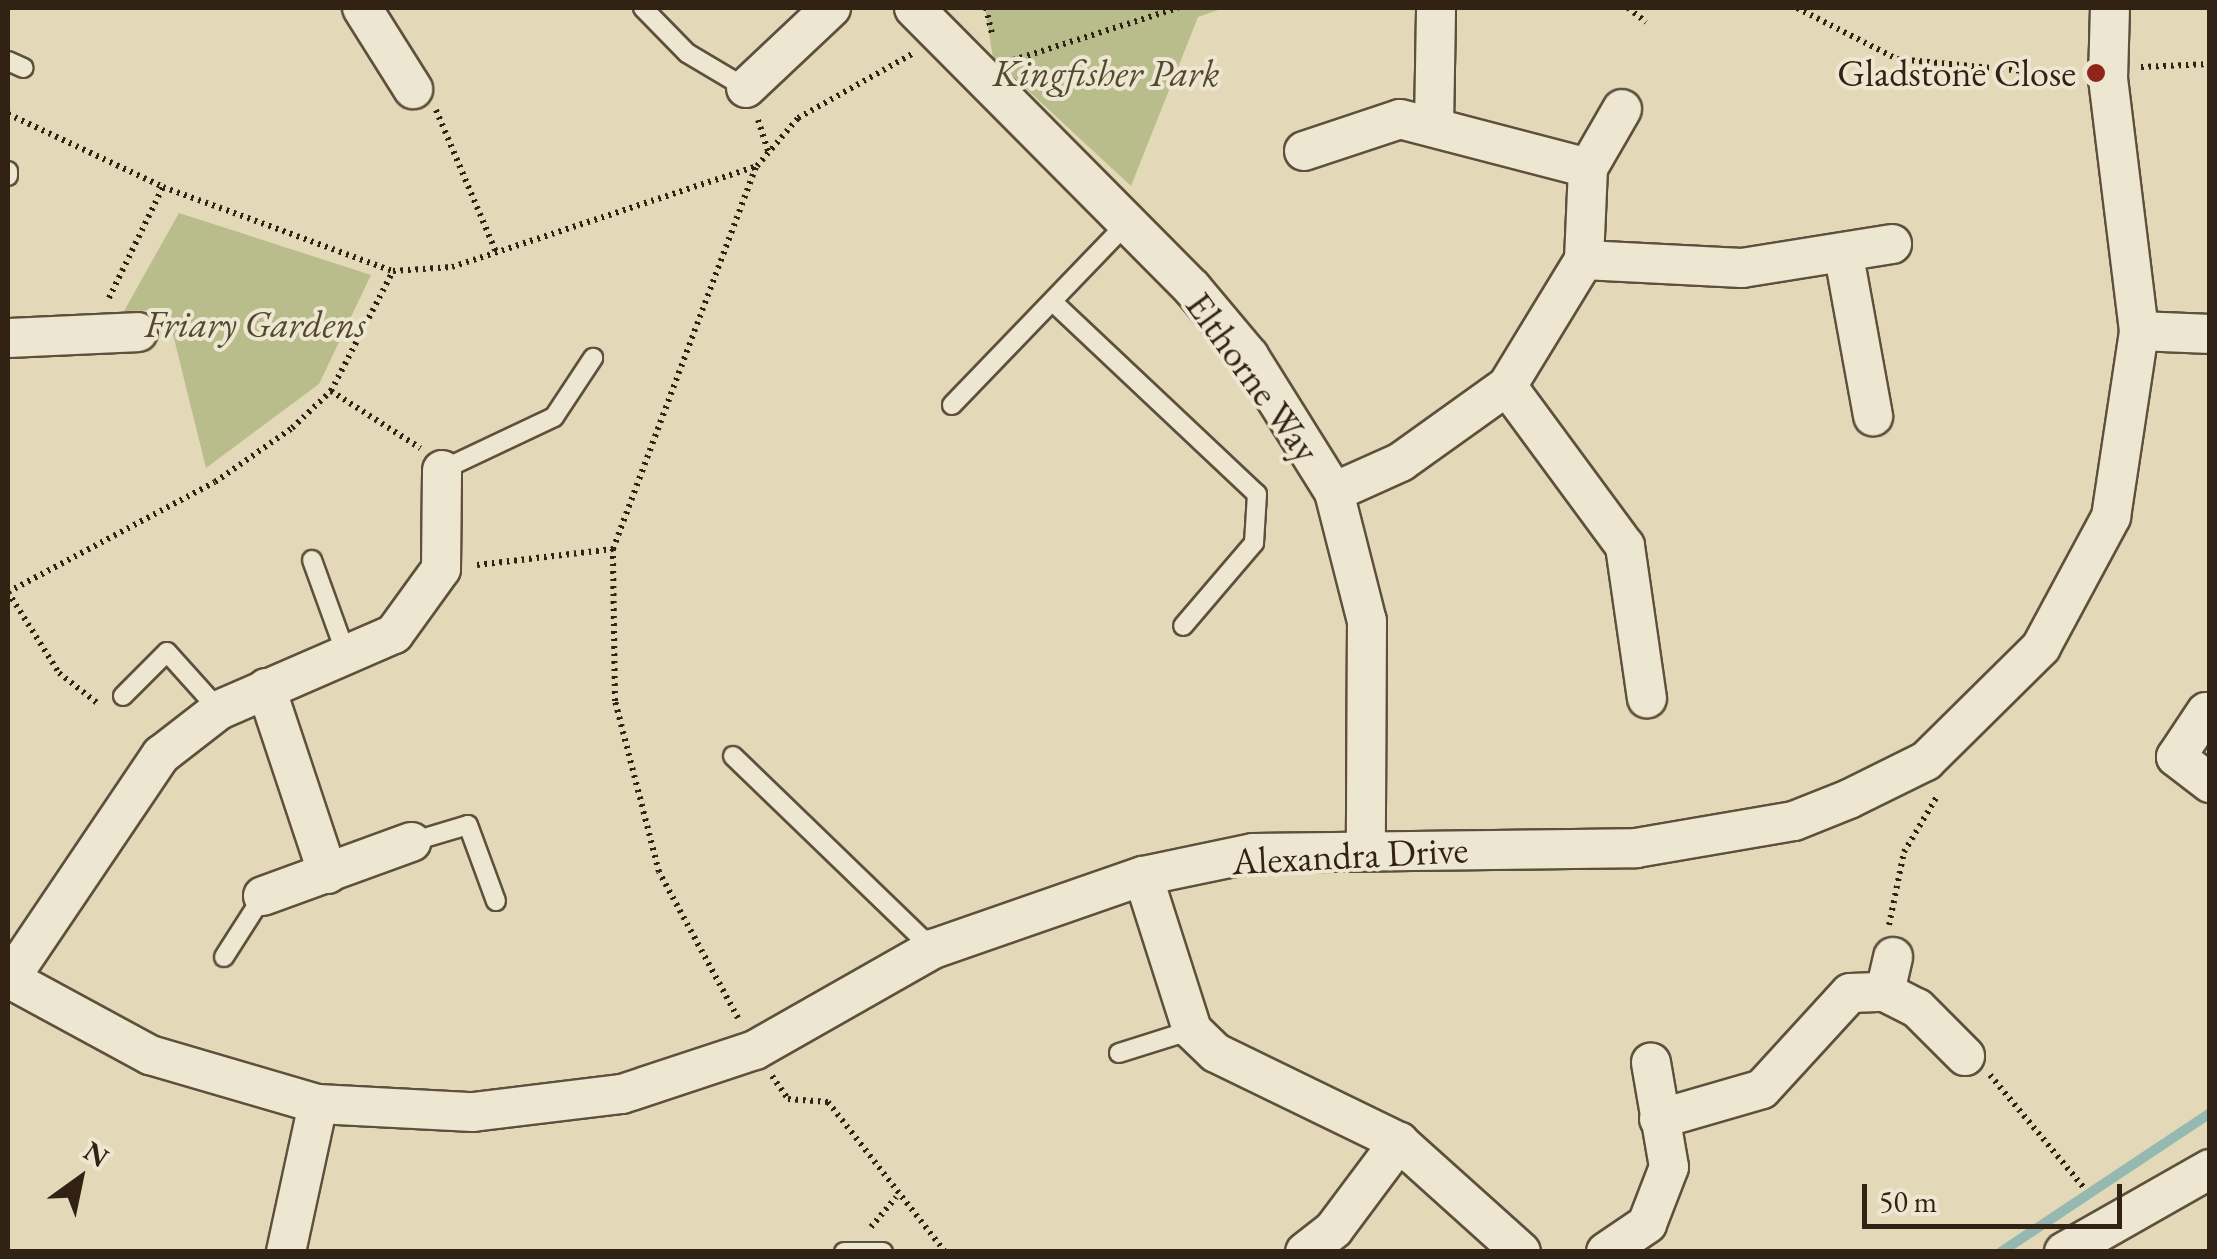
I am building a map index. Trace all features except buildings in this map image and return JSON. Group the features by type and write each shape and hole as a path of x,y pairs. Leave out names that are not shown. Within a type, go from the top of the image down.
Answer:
{"street":[{"path":"362,8 413,89"},
{"path":"746,88 831,8"},
{"name":"Elthorne Way","path":"914,8 1127,224 1248,356 1334,492 1367,621 1366,849"},
{"path":"1434,126 1436,8"},
{"name":"Alexandra Drive","path":"8,979 150,1055 318,1104 473,1112 622,1094 755,1050 933,948 1143,876 1252,852 1636,848 1718,838 1794,821 1926,761 2042,647 2111,518 2139,331 2108,79 2110,8"},
{"path":"1334,492 1401,462 1507,386 1584,260 1588,168 1622,109"},
{"path":"1304,151 1400,120 1588,168"},
{"path":"1584,260 1742,268 1844,256 1892,244"},
{"path":"1844,256 1872,416"},
{"path":"2139,331 2210,334"},
{"path":"8,338 138,332"},
{"path":"1507,386 1625,546 1646,698"},
{"path":"8,979 161,754 219,710 394,634 441,569 442,470"},
{"path":"266,688 328,874"},
{"path":"2206,712 2176,756 2210,783"},
{"path":"263,896 411,842"},
{"path":"1143,876 1192,1030 1254,1073 1399,1142 1521,1252"},
{"path":"1659,1118 1762,1090 1827,1010 1850,993 1889,974 1965,1056"},
{"path":"1606,1252 1647,1224 1668,1167 1651,1064"},
{"path":"286,1252 318,1104"},
{"path":"1305,1252 1334,1229 1399,1142"},
{"path":"2064,1252 2210,1170"}],"lane":[{"path":"643,8 687,53 746,88"},
{"path":"952,405 1127,224"},
{"path":"1053,302 1257,494 1254,544 1184,626"},
{"path":"442,470 554,417 592,358"},
{"path":"312,560 346,654"},
{"path":"123,696 167,652 219,710"},
{"path":"733,756 933,948"},
{"path":"411,842 468,825 496,902"},
{"path":"224,957 263,896"},
{"path":"1119,1053 1192,1030"},
{"path":"850,1248 883,1252"}],"path":[{"path":"8,114 163,187 392,271 496,252 756,166 798,118 924,48 1000,64 1178,8"},
{"path":"1628,8 1646,22"},
{"path":"1797,8 1898,59 2108,79 2135,68 2210,64"},
{"path":"413,89 436,110 496,252"},
{"path":"91,336 163,187"},
{"path":"117,720 59,673 8,592 215,482 331,391 392,271"},
{"path":"331,391 403,430 442,470"},
{"path":"441,569 613,549"},
{"path":"1889,974 1884,946 1904,852 1941,789 1926,761"},
{"path":"1965,1056 2085,1189"},
{"path":"850,1248 896,1197"}],"green space":[{"name":"Kingfisher Park","path":"985,8 1224,8 1198,17 1131,186 993,58"},
{"name":"Friary Gardens","path":"179,213 371,275 319,384 206,468 167,310 124,311"}],"waterway":[{"path":"2001,1252 2210,1113"}],"place":[{"name":"Gladstone Close","path":"2096,73"}]}
